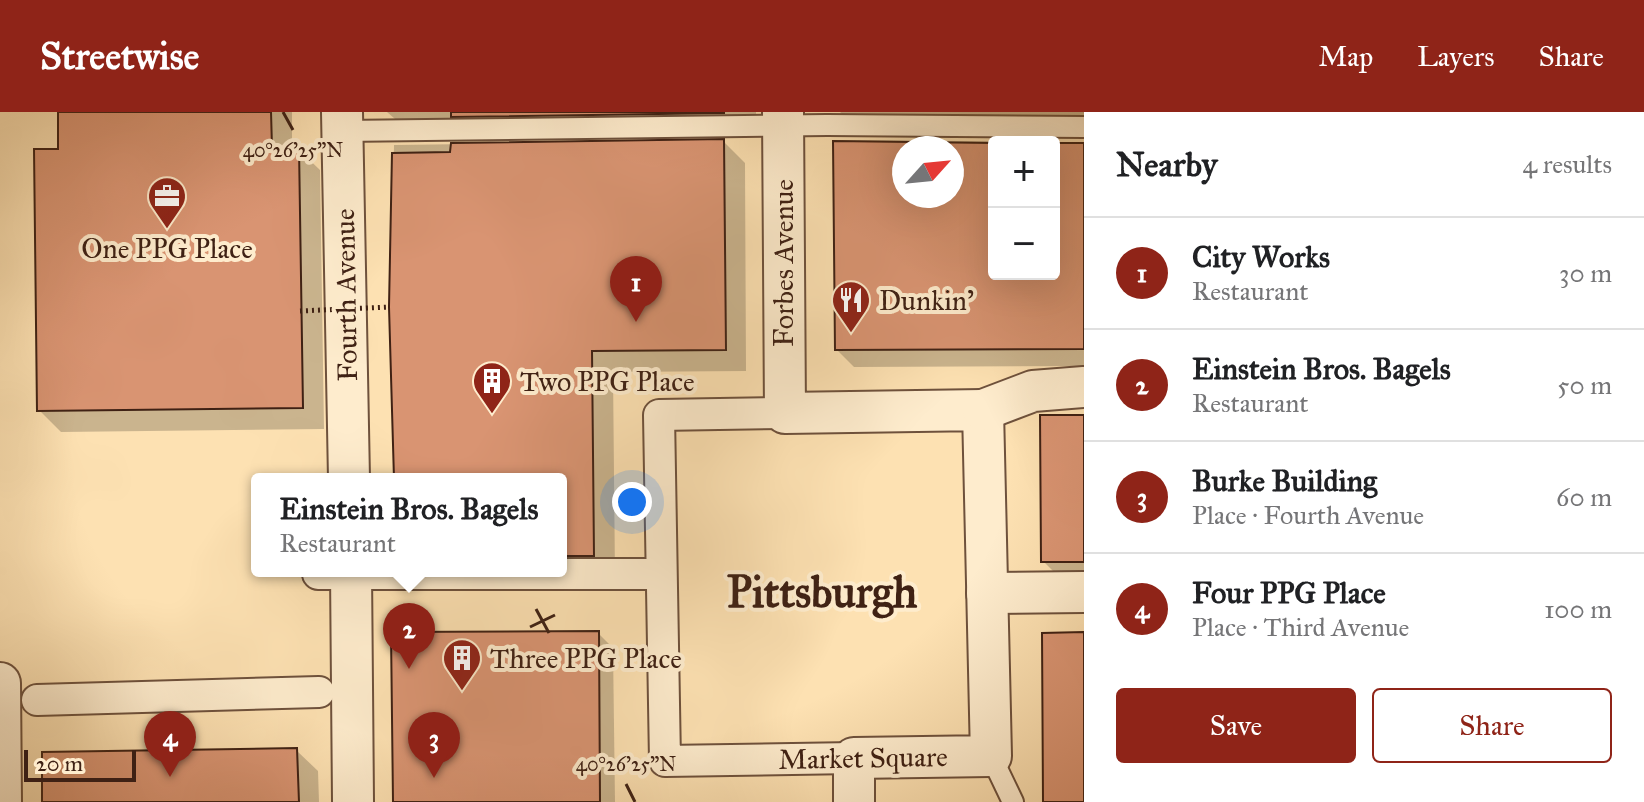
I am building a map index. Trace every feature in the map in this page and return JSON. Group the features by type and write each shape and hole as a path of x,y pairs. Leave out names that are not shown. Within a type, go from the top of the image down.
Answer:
{"street":[{"name":"Forbes Avenue","path":"783,120 785,413"},
{"name":"Fourth Avenue","path":"342,121 349,473"},
{"name":"Market Square","path":"991,756 665,761 659,415 983,410 1033,391 1084,387"},
{"path":"983,410 991,756"},
{"path":"567,574 660,574"},
{"path":"340,577 353,802"},
{"path":"987,593 1084,592"},
{"path":"0,683 1,802"},
{"path":"37,700 319,692"},
{"path":"854,758 854,802"}],"lane":[{"path":"342,121 783,120 1084,127"},
{"path":"991,756 1013,802"}],"path":[{"path":"300,311 389,307"}],"building":[{"name":"One PPG Place","path":"58,112 271,112 272,147 299,147 303,408 37,411 34,149 58,149"},
{"path":"451,112 724,112 724,113 451,117"},
{"name":"Two PPG Place","path":"724,139 726,350 592,351 594,556 567,556 567,473 394,473 389,307 392,153 450,152 451,143"},
{"path":"833,141 892,142 892,208 964,208 964,143 988,143 988,280 1060,280 1060,143 1084,143 1084,349 835,350"},
{"path":"1040,415 1084,415 1084,562 1041,562"},
{"path":"599,631 600,802 393,802 391,632"},
{"path":"1084,632 1084,802 1043,802 1042,633"},
{"path":"297,748 299,802 42,802 42,752"}],"place":[{"name":"One PPG Place","path":"167,230"},
{"name":"City Works","path":"636,322"},
{"name":"Dunkin'","path":"851,334"},
{"name":"Two PPG Place","path":"492,415"},
{"name":"Einstein Bros. Bagels","path":"409,669"},
{"name":"Three PPG Place","path":"462,692"},
{"name":"Four PPG Place","path":"170,777"},
{"name":"Burke Building","path":"434,778"}],"district":[{"name":"Pittsburgh","path":"822,592"}]}
